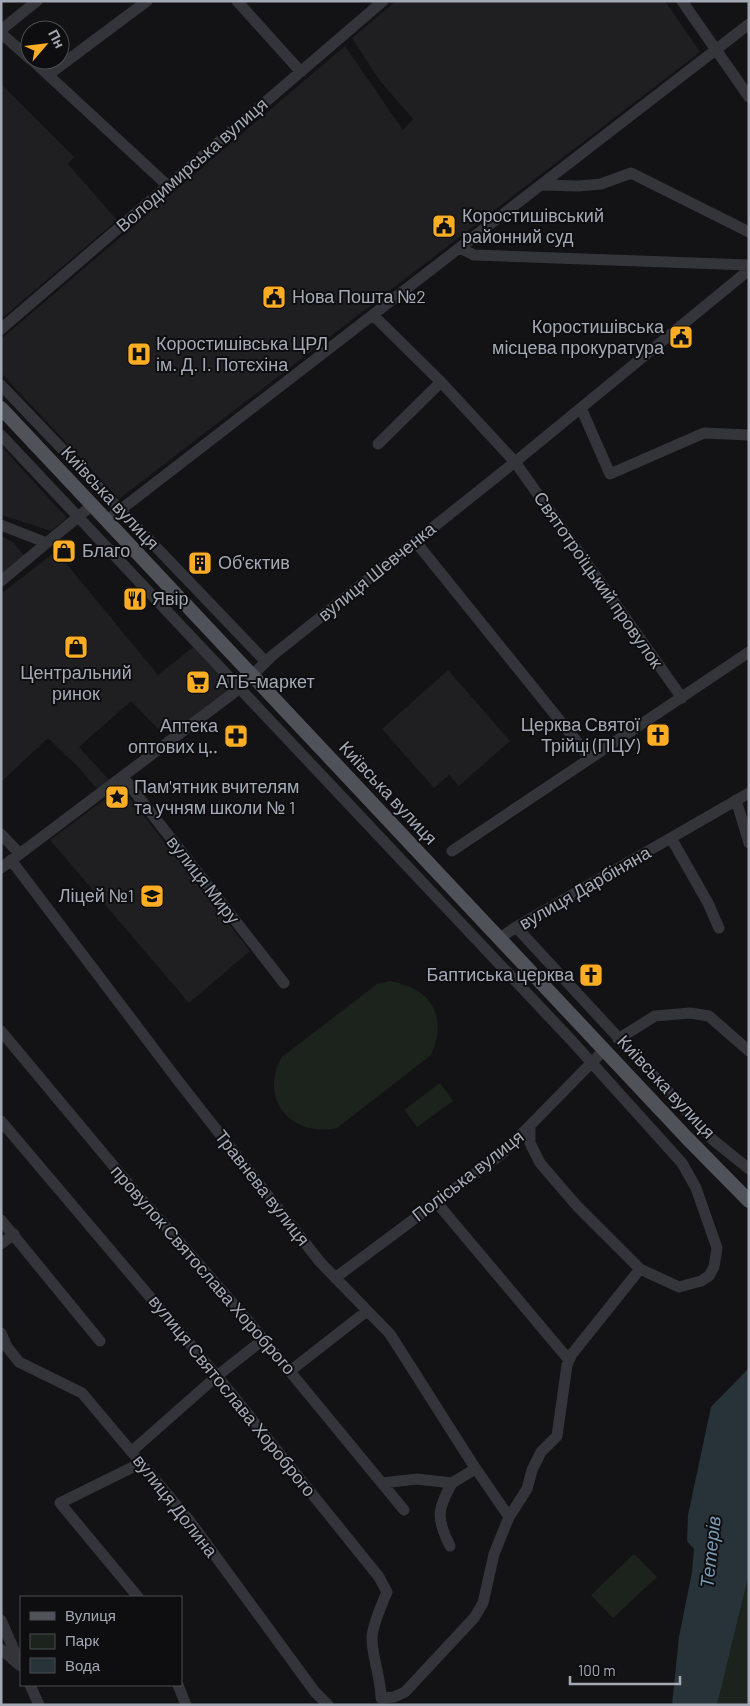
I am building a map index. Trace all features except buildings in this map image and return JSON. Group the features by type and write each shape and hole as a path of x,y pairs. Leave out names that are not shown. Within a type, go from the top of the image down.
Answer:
{"main road":[{"name":"Київська вулиця","path":"1,408 91,506 749,1201"}],"street":[{"path":"20,49 1,32 37,1"},
{"path":"48,75 147,1"},
{"path":"237,1 301,72"},
{"path":"682,1 749,97"},
{"name":"Володимирська вулиця","path":"1,329 301,72 378,3"},
{"path":"106,521 749,24"},
{"path":"43,70 167,185"},
{"path":"541,185 578,186 601,184 631,173 749,232"},
{"path":"460,248 474,255 749,265"},
{"name":"вулиця Шевченка","path":"1,868 238,689 266,662 515,462 749,270"},
{"name":"Святотроїцький провулок","path":"373,315 441,382 515,462 682,698"},
{"path":"378,444 441,382"},
{"path":"1,384 266,662"},
{"path":"581,408 610,474 704,433 749,435"},
{"path":"1,435 592,1064 682,1163 696,1188 707,1214 717,1248 714,1267 709,1276 701,1281 679,1287 640,1269 577,1206 540,1163 530,1143 530,1128"},
{"path":"1,581 91,506"},
{"path":"1,525 47,543"},
{"path":"415,541 590,758"},
{"path":"452,851 749,652"},
{"name":"вулиця Миру","path":"123,777 284,983"},
{"name":"вулиця Дарбіняна","path":"500,938 516,927 749,794"},
{"path":"736,800 749,843"},
{"name":"Травнева вулиця","path":"1,834 176,1078 335,1278 390,1334 475,1469 510,1517"},
{"name":"вулиця Дарбіняна","path":"671,838 708,903 719,928"},
{"name":"Київська вулиця","path":"516,927 713,1140 749,1169"},
{"path":"618,1039 655,1016 690,1013 709,1016 749,1050"},
{"name":"провулок Святослава Хороброго","path":"1,1031 132,1188 264,1340 404,1510"},
{"name":"Поліська вулиця","path":"335,1278 504,1152 530,1128 605,1049"},
{"name":"вулиця Святослава Хороброго","path":"1,1120 217,1376 379,1577 387,1592 380,1608 372,1637 381,1684 377,1701"},
{"path":"437,1203 569,1360"},
{"path":"1,1220 100,1341"},
{"path":"1,1244 14,1234"},
{"path":"377,1701 405,1692 474,1618 483,1603 494,1554 510,1517 527,1489 532,1470 541,1452 557,1436 569,1360 640,1269"},
{"path":"290,1371 367,1311"},
{"name":"вулиця Долина","path":"1,1333 7,1348 19,1362 82,1393 188,1520 315,1692 328,1705"},
{"path":"132,1451 217,1376 264,1340"},
{"path":"137,1596 60,1503 142,1463"},
{"path":"450,1546 439,1526 441,1502 452,1483 475,1469"},
{"path":"382,1483 417,1479 452,1483"},
{"path":"1,1620 20,1664"},
{"path":"1,1649 20,1665"},
{"path":"30,1686 39,1705"},
{"path":"178,1686 186,1705"}],"shaded area":[{"path":"396,1 665,1 700,52 119,499 1,373 1,339 345,46 403,130 413,119 380,81 352,38"},
{"path":"1,84 74,157 68,164 117,220 1,319"},
{"path":"1,446 67,518 51,531 1,515"},
{"path":"1,536 13,542 25,557 1,579"},
{"name":"Центральний ринок","path":"56,551 158,675 196,645 234,688 178,732 170,725 162,733 131,701 79,747 109,780 97,789 79,768 48,738 1,782 1,594"},
{"path":"448,670 510,741 459,786 449,775 434,788 382,729"},
{"name":"Ліцей №1","path":"121,787 250,951 189,1003 50,840"}],"green space":[{"path":"389,981 403,984 415,990 425,997 432,1006 438,1028 431,1055 337,1128 320,1130 306,1127 293,1121 283,1112 277,1101 274,1087 276,1073 282,1057 377,984"},
{"path":"440,1083 453,1101 417,1127 404,1110"},
{"path":"634,1554 657,1577 613,1618 591,1595"},
{"path":"749,1574 749,1705 717,1705"}],"water":[{"name":"Тетерів","path":"749,1368 749,1574 717,1705 672,1705 679,1637 692,1572 694,1549 687,1541 688,1515 711,1407"}],"place":[{"name":"Коростишівський районний суд","path":"444,226"},
{"name":"Нова Пошта №2","path":"274,297"},
{"name":"Коростишівська місцева прокуратура","path":"681,337"},
{"name":"Коростишівська ЦРЛ ім. Д. І. Потєхіна","path":"139,354"},
{"name":"Благо","path":"64,551"},
{"name":"Об'єктив","path":"200,563"},
{"name":"Явір","path":"135,599"},
{"name":"Центральний ринок","path":"76,647"},
{"name":"АТБ-маркет","path":"198,682"},
{"name":"Церква Святої Трійці (ПЦУ)","path":"658,735"},
{"name":"Аптека оптових ц‥","path":"236,736"},
{"name":"Пам'ятник вчителям та учням школи № 1","path":"117,797"},
{"name":"Ліцей №1","path":"152,896"},
{"name":"Баптиська церква","path":"591,975"}]}
